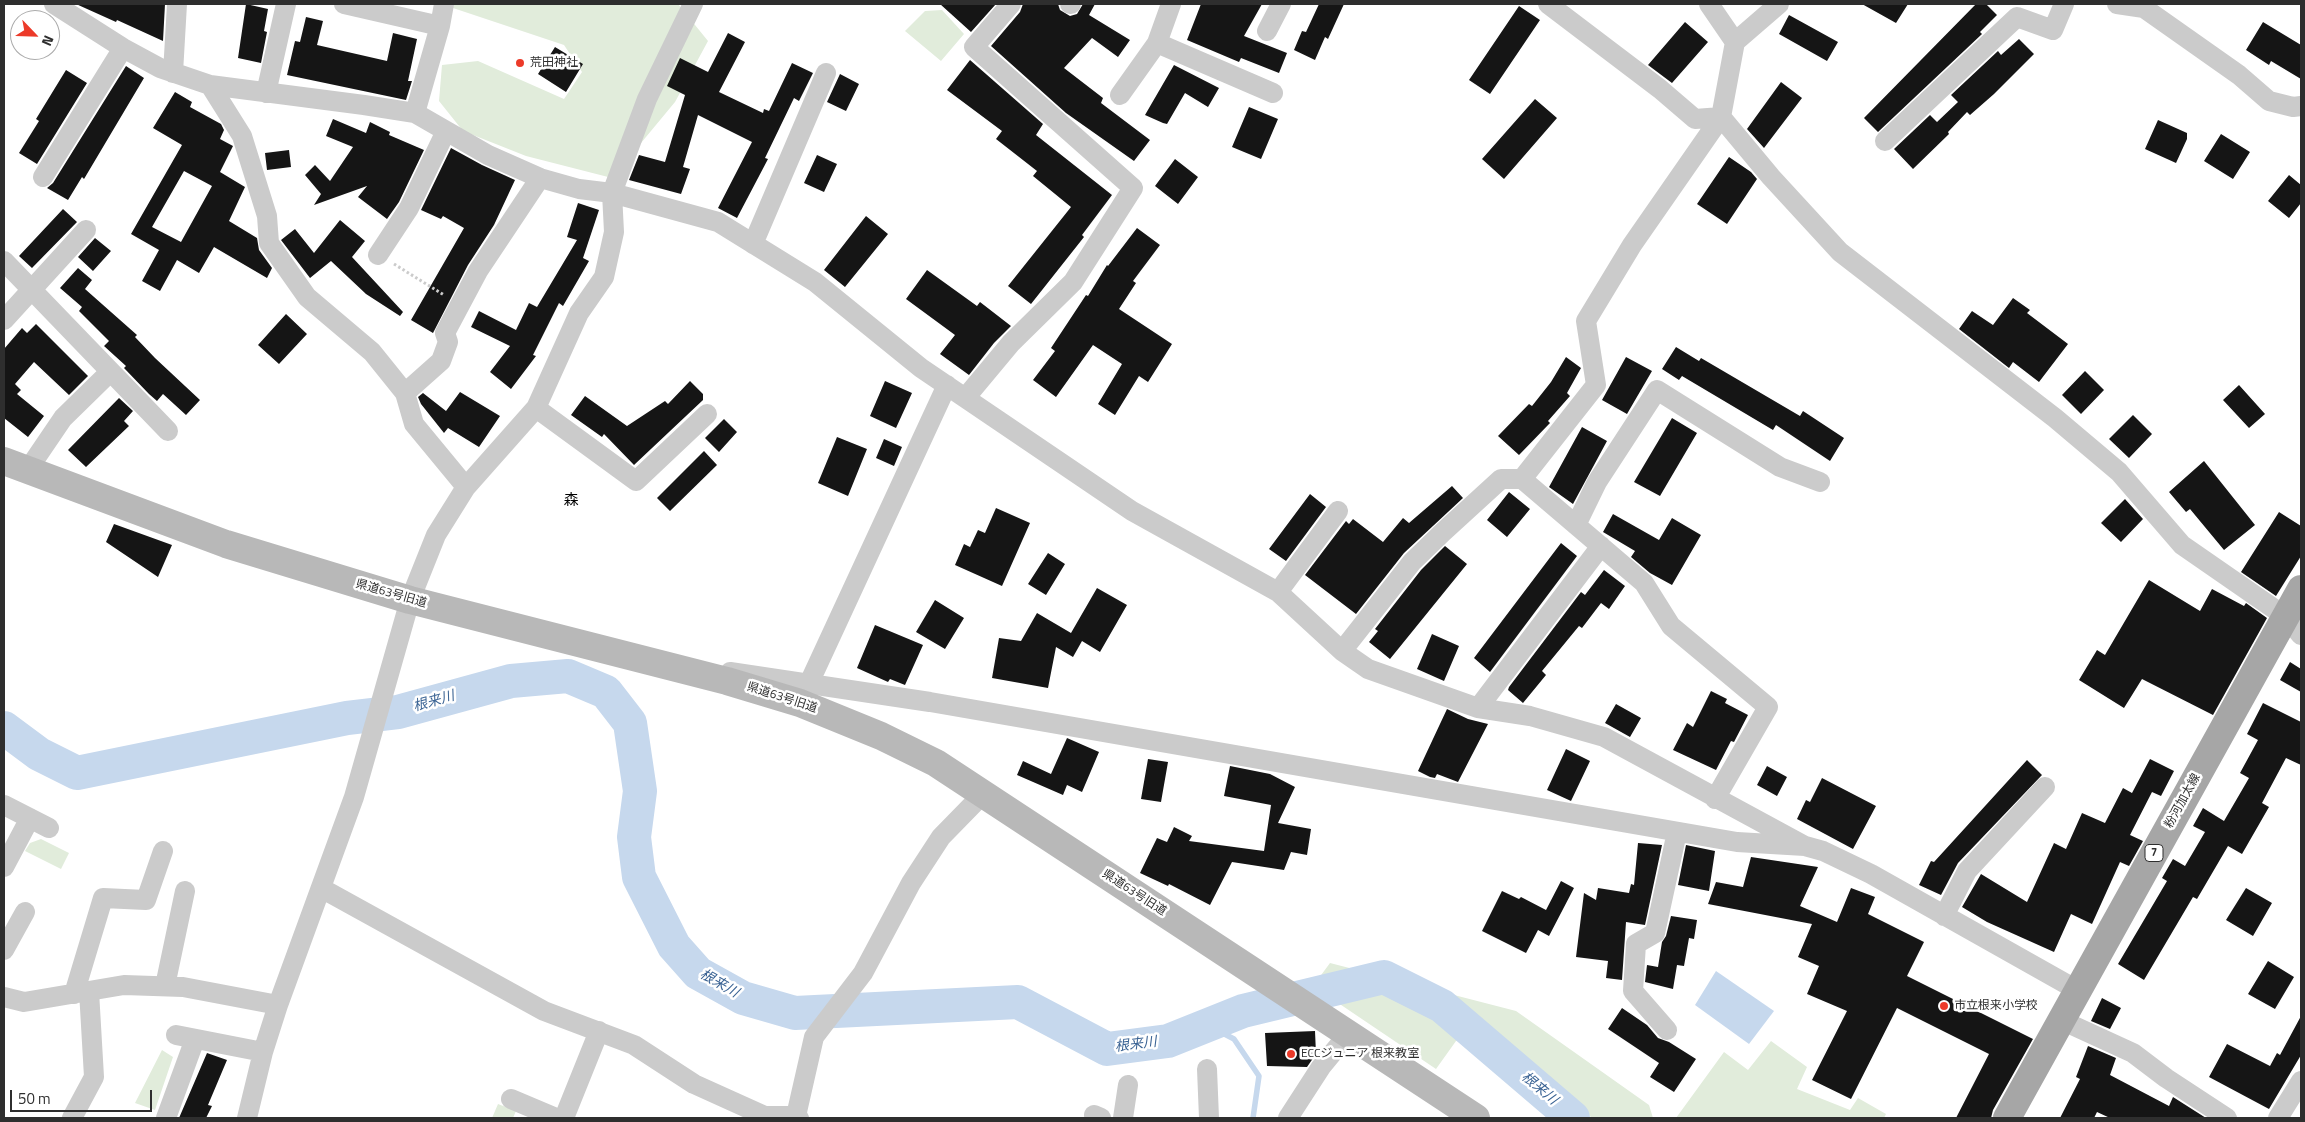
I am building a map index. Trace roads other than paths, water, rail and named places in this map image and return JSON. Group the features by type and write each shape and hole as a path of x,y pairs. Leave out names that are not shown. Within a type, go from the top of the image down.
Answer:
{"main road":[{"name":"粉河加太線","path":"2007,1118 2077,990 2294,626 2301,589"}],"street":[{"path":"54,4 123,48 173,73 210,86 364,104 415,113 488,155 540,178 579,189 612,193 718,222 815,282 922,368 1132,512 1278,592 1342,651 1368,669 1478,708 1530,716 1604,738 1715,800 1805,846 1823,851 1871,874 2077,990"},
{"path":"173,73 177,4"},
{"path":"266,93 286,4"},
{"path":"344,4 440,26"},
{"path":"415,113 440,26 444,4"},
{"path":"248,1118 263,1052 278,1005 354,797 390,663 410,600 436,535 466,488 536,408 579,313 604,277 614,232 612,193 646,100 693,4"},
{"path":"966,398 1011,344 1073,282 1133,188 974,47 1011,4"},
{"path":"1120,94 1156,43 1171,4"},
{"path":"1267,31 1281,4"},
{"path":"1548,4 1653,83 1695,119 1721,118"},
{"path":"1709,4 1735,42"},
{"path":"1522,479 1596,385 1586,321 1632,245 1721,118 1735,42 1779,4"},
{"path":"1885,141 2017,17 2053,30 2064,4"},
{"path":"2117,4 2144,8 2239,75 2268,101 2293,107 2301,106"},
{"path":"1156,43 1273,94"},
{"path":"43,178 123,48"},
{"path":"753,244 826,73"},
{"path":"210,86 242,136 267,216 268,244 307,297 372,352 404,393 414,424 466,488"},
{"path":"1721,118 1770,177 1840,252 2055,418 2105,460 2119,472 2182,545 2294,626"},
{"path":"378,255 410,208 446,131"},
{"path":"404,393 441,361 448,342 445,333 478,271 540,178"},
{"path":"4,320 86,230"},
{"path":"4,261 30,291 168,430"},
{"path":"16,466 110,372"},
{"path":"947,385 805,694 939,704 1737,842 1805,846"},
{"path":"1576,525 1597,482 1656,390 1780,467 1820,482"},
{"path":"536,408 636,481 707,414"},
{"name":"県道63号旧道","path":"16,466 226,544 410,600 651,660 805,694 855,725 936,763 1339,1026 1476,1118"},
{"path":"1342,651 1412,562 1443,532 1501,479 1522,479 1644,583 1671,626 1768,707 1715,800"},
{"path":"1278,592 1338,511"},
{"path":"1478,708 1601,546"},
{"path":"1944,916 1966,871 2046,787"},
{"path":"321,888 544,1010 634,1045 694,1084 765,1116 797,1117 814,1038 863,973 911,883 941,838 982,794"},
{"path":"4,805 49,828"},
{"path":"4,867 30,818"},
{"path":"1667,1030 1633,991 1636,944 1655,933 1677,832"},
{"path":"72,1118 94,1077 82,993 103,898 146,900 163,850"},
{"path":"165,986 185,891"},
{"path":"4,950 25,912"},
{"path":"4,998 24,1002 124,985 165,986 182,987 278,1005"},
{"path":"2061,1020 2133,1053 2227,1118"},
{"path":"1288,1118 1321,1067 1339,1026"},
{"path":"564,1118 599,1032"},
{"path":"166,1118 185,1037 263,1052"},
{"path":"1207,1069 1209,1118"},
{"path":"2278,1118 2301,1081"},
{"path":"1123,1118 1128,1085"},
{"path":"510,1099 556,1118"}],"water":[{"path":"1716,971 1774,1011 1749,1044 1695,1005"}],"waterway":[{"name":"根来川","path":"4,728 39,754 77,773 347,718 398,712 511,681 568,676 606,692 630,723 640,791 634,837 639,877 674,946 698,973 743,998 795,1013 1018,1002 1107,1049 1168,1041 1243,1011 1384,977 1442,1006 1573,1118"},
{"path":"1209,1026 1234,1039 1259,1076 1253,1118"}],"place":[{"name":"荒田神社","path":"520,63"},
{"name":"市立根来小学校","path":"1944,1006"},
{"name":"ECCジュニア 根来教室","path":"1291,1054"}],"district":[{"name":"森","path":"571,501"}]}
